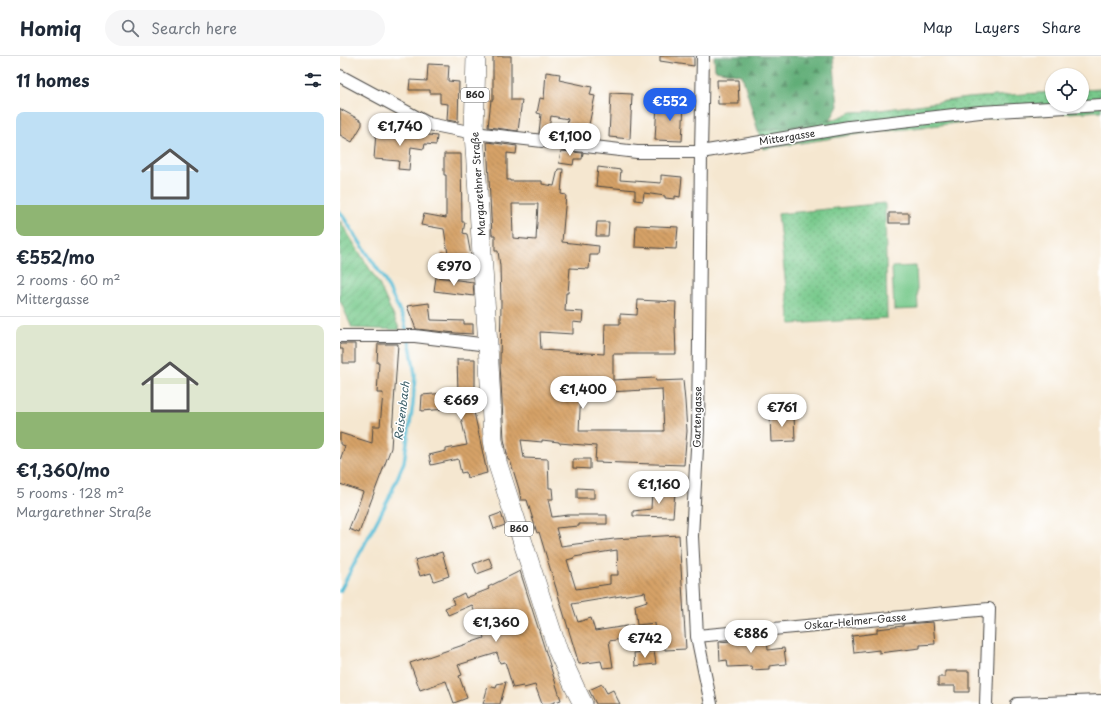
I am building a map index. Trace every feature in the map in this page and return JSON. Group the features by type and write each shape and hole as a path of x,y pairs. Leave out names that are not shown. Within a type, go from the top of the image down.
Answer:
{"main road":[{"name":"Margarethner Straße","path":"476,56 474,133 493,440 497,462 558,651 583,704"}],"street":[{"name":"Gartengasse","path":"703,56 698,431 692,536 697,636 711,704"},
{"name":"Mittergasse","path":"340,76 429,124 474,133 638,152 701,152 849,127 980,112 1101,105"},
{"path":"340,336 415,336 488,345"},
{"name":"Oskar-Helmer-Gasse","path":"697,636 989,609 986,704"},
{"path":"1017,704 1101,701"}],"green space":[{"path":"714,56 833,56 838,106 830,121 758,131 742,75 715,70"},
{"path":"1101,89 1101,111 1089,112 1089,90"},
{"path":"1045,92 1045,112 1085,112 991,118 852,135 763,149 758,131 830,121 852,112 873,111 967,98"},
{"path":"885,203 887,318 790,324 778,214"},
{"path":"340,221 379,284 400,330 352,328 340,300"},
{"path":"916,266 918,309 894,310 892,267"}],"building":[{"path":"493,56 511,56 511,100 522,100 518,131 488,127 491,100 493,100"},
{"path":"660,56 694,56 694,66 660,61"},
{"path":"428,64 449,65 448,81 459,82 458,122 447,120 448,104 440,103 440,93 430,93 430,90 409,90 410,80 427,81"},
{"path":"546,72 560,74 559,80 592,87 590,95 595,96 586,139 565,136 568,119 551,116 548,134 539,133 541,114 537,113 540,98 544,99"},
{"path":"717,80 738,80 739,104 718,104"},
{"path":"611,93 632,94 630,139 609,137"},
{"path":"657,103 684,104 682,141 655,140"},
{"path":"340,109 362,121 362,125 352,142 340,135"},
{"path":"376,132 412,135 413,133 437,136 436,145 425,144 424,149 411,147 409,170 398,169 399,161 374,159"},
{"path":"487,142 517,146 516,154 507,153 507,180 542,181 542,184 554,186 558,169 563,169 561,194 566,195 562,242 599,246 598,255 590,255 589,269 570,268 565,311 583,312 582,323 573,322 573,334 540,332 541,350 604,354 605,324 620,324 620,314 637,315 638,300 676,302 676,354 613,354 613,380 655,378 656,381 683,380 687,431 684,465 595,462 596,446 542,440 542,442 521,440 524,458 548,459 549,488 552,488 553,499 548,499 552,517 568,515 607,515 607,524 579,524 579,526 556,528 561,546 614,539 679,535 686,649 665,650 663,632 656,632 655,623 637,625 635,605 647,601 645,592 572,604 578,622 591,618 595,631 633,625 635,637 609,641 613,667 603,668 601,661 579,664 539,532 537,533 527,500 521,500 510,460 508,460 504,439 500,364 500,266 498,251 495,251 495,235 492,235","holes":["512,204 538,204 536,240 513,238","662,389 664,431 579,431 581,390 609,392","617,550 618,575 610,575 610,584 576,589 567,560 574,557"]},
{"path":"561,151 583,153 582,159 574,159 573,165 559,163"},
{"path":"444,154 461,154 462,222 465,222 463,233 467,234 472,269 440,261 442,252 448,254 444,229 421,225 424,214 446,218 446,175 444,175"},
{"path":"598,167 621,170 620,180 661,183 661,175 682,177 680,197 675,196 675,199 665,198 665,196 644,193 643,201 635,200 635,190 596,186"},
{"path":"889,213 909,213 909,223 889,223"},
{"path":"597,222 609,222 608,236 596,236"},
{"path":"636,225 678,227 676,249 635,247"},
{"path":"436,277 473,282 474,296 434,291"},
{"path":"429,303 431,320 464,321 464,324 473,324 473,334 416,329 407,306"},
{"path":"340,344 355,344 355,363 343,363 343,349 340,349"},
{"path":"378,344 398,344 391,448 359,533 349,529 363,492 340,484 340,460 345,446 340,444 340,433 372,443 373,426 380,426 383,393 377,393 379,363 377,363"},
{"path":"457,359 475,359 475,407 473,407 487,473 467,478 466,472 461,473 458,459 431,465 429,455 446,451 446,449 467,445 459,408 421,411 422,395 458,392"},
{"path":"794,415 795,441 771,442 770,416"},
{"path":"573,459 590,459 590,469 573,468"},
{"path":"577,488 594,489 594,498 577,498"},
{"path":"652,490 675,492 673,517 633,516 633,511 651,509"},
{"path":"501,513 505,525 494,529 490,517"},
{"path":"442,552 449,576 434,581 431,573 420,576 415,560"},
{"path":"489,558 493,568 477,574 473,564"},
{"path":"520,571 561,700 549,704 542,704 535,685 524,688 523,686 513,688 505,662 500,663 497,653 458,665 462,675 459,676 467,698 454,703 446,681 420,690 410,663 484,638 472,605 448,615 445,608 454,604 452,599 464,593 466,598 489,589 488,587"},
{"path":"933,622 935,644 920,645 920,648 879,653 879,650 854,653 852,636 877,633 877,629 903,626 903,624"},
{"path":"767,638 768,650 784,648 786,664 769,666 769,669 752,670 751,666 728,667 727,660 720,661 719,642"},
{"path":"654,651 656,664 635,666 634,653"},
{"path":"945,671 969,671 969,692 955,692 955,686 938,686 938,677 945,677"},
{"path":"506,682 500,704 483,704 488,686 496,688 497,684"},
{"path":"602,684 607,693 613,690 620,704 596,704 589,690"}],"waterway":[{"name":"Reisenbach","path":"340,212 384,279 404,320 415,375 413,404 404,462 389,498 340,591"}]}
